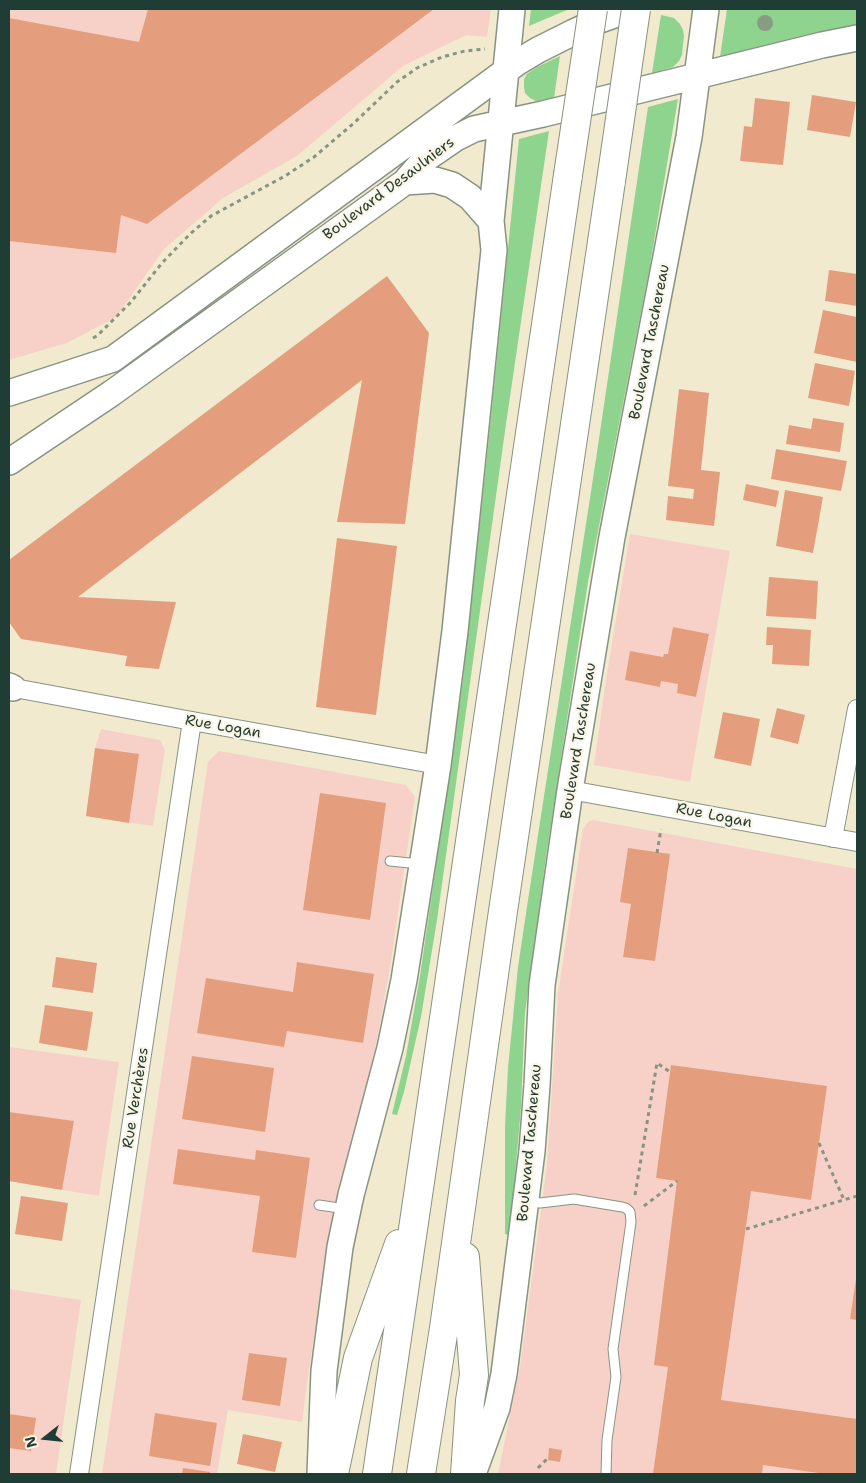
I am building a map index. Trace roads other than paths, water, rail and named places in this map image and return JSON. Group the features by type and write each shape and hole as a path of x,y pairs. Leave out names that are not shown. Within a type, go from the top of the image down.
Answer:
{"highway":[{"path":"377,1474 593,9"},
{"path":"421,1474 636,9"},
{"path":"334,1474 358,1358 421,1181"},
{"path":"461,1205 474,1375 470,1402 465,1474"}],"street":[{"path":"320,1474 324,1371 336,1277 348,1209 397,1017 410,948 438,765 455,631 494,250 491,221 512,9"},
{"name":"Boulevard Desaulniers","path":"9,393 113,359 506,71 530,55 574,32 631,9"},
{"name":"Boulevard Taschereau","path":"473,1474 501,1394 536,1107 542,985 570,790 612,537 683,169 706,9"},
{"name":"Boulevard Desaulniers","path":"9,462 112,393 405,182 425,159 451,141 474,129 857,38"},
{"path":"405,182 435,180 452,185 470,197 491,221"},
{"name":"Rue Logan","path":"10,687 192,722 438,765"},
{"path":"833,838 857,709"},
{"name":"Rue Verchères","path":"79,1474 192,722"},
{"name":"Rue Logan","path":"570,790 857,842"}],"lane":[{"path":"390,861 422,865"},
{"path":"526,1201 540,1203 567,1199 626,1208 630,1212 613,1349 616,1377 607,1440 606,1474"},
{"path":"319,1205 348,1209"}]}
